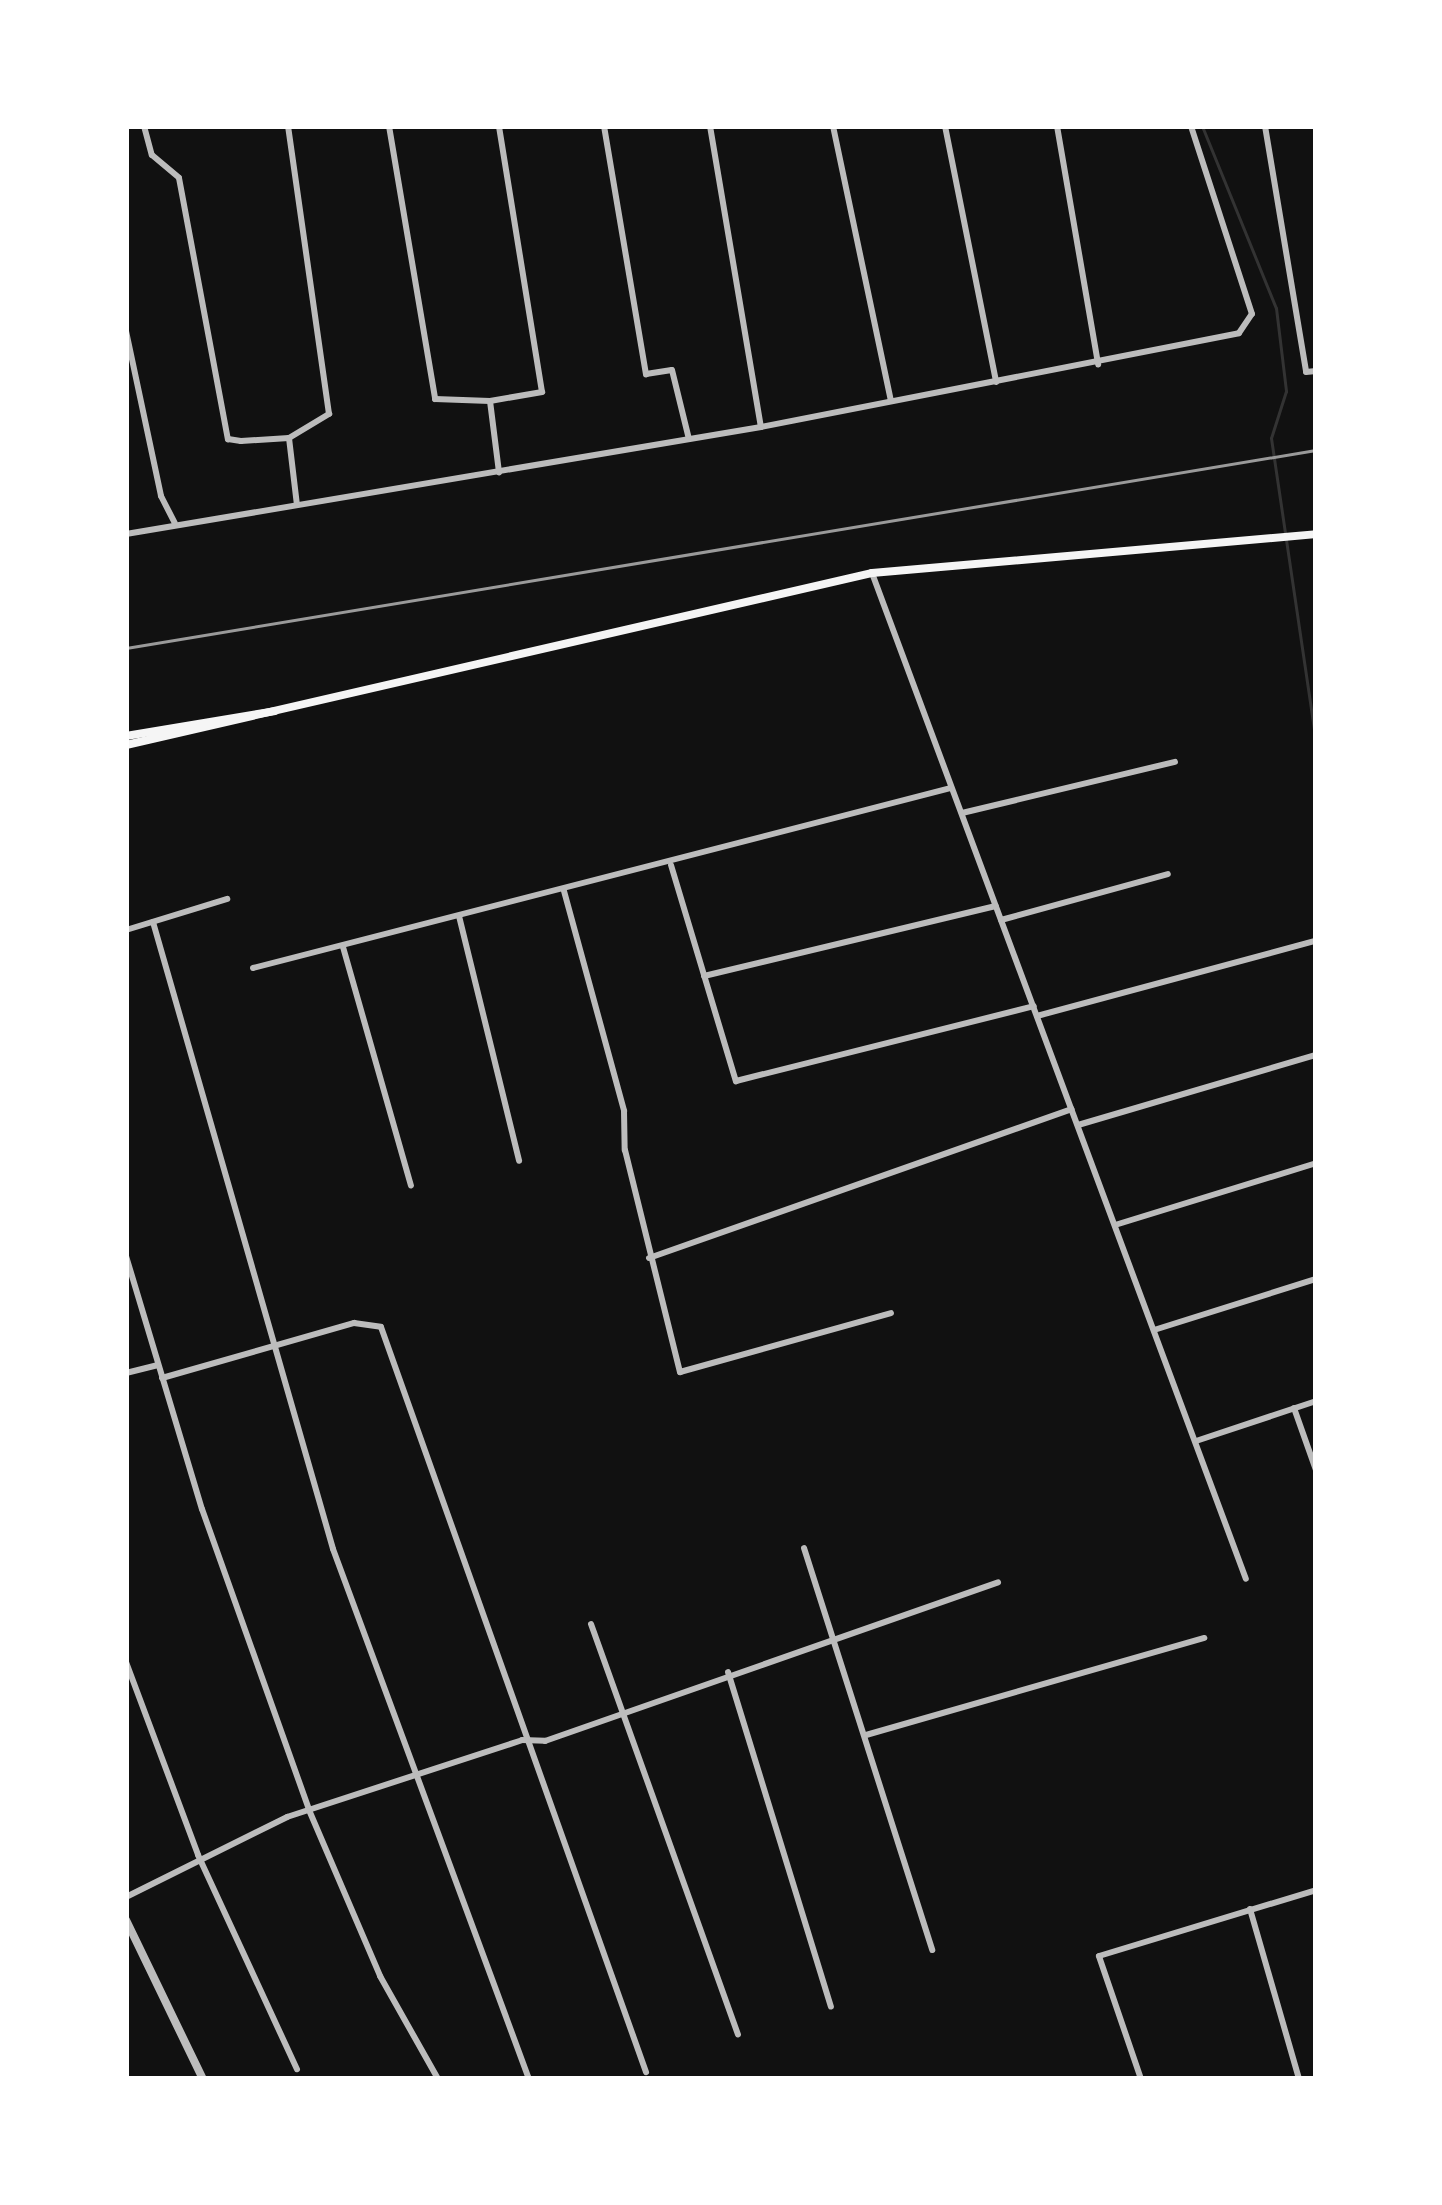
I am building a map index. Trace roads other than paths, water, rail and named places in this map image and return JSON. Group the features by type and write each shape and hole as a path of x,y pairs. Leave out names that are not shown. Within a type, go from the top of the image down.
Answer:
{"main road":[{"path":"126,741 277,711 872,573 1316,534"}],"street":[{"path":"144,126 152,154 179,178 228,439 290,438 329,414 288,126"},
{"path":"389,126 435,399 490,401 542,392 499,126"},
{"path":"604,126 646,374 672,370 688,439"},
{"path":"710,126 761,427"},
{"path":"833,126 892,401"},
{"path":"944,126 996,382"},
{"path":"1057,126 1098,364"},
{"path":"126,534 761,427 1239,333 1252,314 1191,126"},
{"path":"1265,126 1306,372 1316,371"},
{"path":"126,332 161,496 175,524"},
{"path":"490,401 499,472"},
{"path":"290,438 297,505"},
{"path":"872,573 1246,1580"},
{"path":"962,814 1175,762"},
{"path":"253,968 671,865 952,788"},
{"path":"671,865 736,1081 1034,1006"},
{"path":"1001,920 1168,874"},
{"path":"564,891 624,1111 649,1258 680,1372 891,1313"},
{"path":"126,930 227,899"},
{"path":"704,976 996,906"},
{"path":"459,916 519,1161"},
{"path":"152,922 332,1549 529,2079"},
{"path":"1037,1016 1316,941"},
{"path":"343,946 411,1186"},
{"path":"1078,1125 1316,1054"},
{"path":"649,1258 1072,1109"},
{"path":"1115,1225 1316,1163"},
{"path":"126,1256 158,1366 309,1810 380,1976 438,2079"},
{"path":"1154,1330 1316,1279"},
{"path":"162,1378 354,1323 381,1327 522,1739 646,2072"},
{"path":"126,1373 158,1366"},
{"path":"1196,1441 1316,1401"},
{"path":"1294,1408 1316,1470"},
{"path":"804,1548 932,1950"},
{"path":"126,1898 198,1855 309,1810 522,1739 545,1741 728,1671 998,1582"},
{"path":"591,1624 738,2035"},
{"path":"866,1736 1204,1638"},
{"path":"126,1662 198,1855 297,2069"},
{"path":"728,1671 831,2006"},
{"path":"1141,2079 1099,1956 1316,1889"},
{"path":"1250,1908 1299,2079"},
{"path":"126,1920 203,2079"}],"waterway":[{"path":"1202,126 1276,308 1286,391 1271,438 1316,744"}],"railway":[{"path":"126,648 1316,450"}]}
